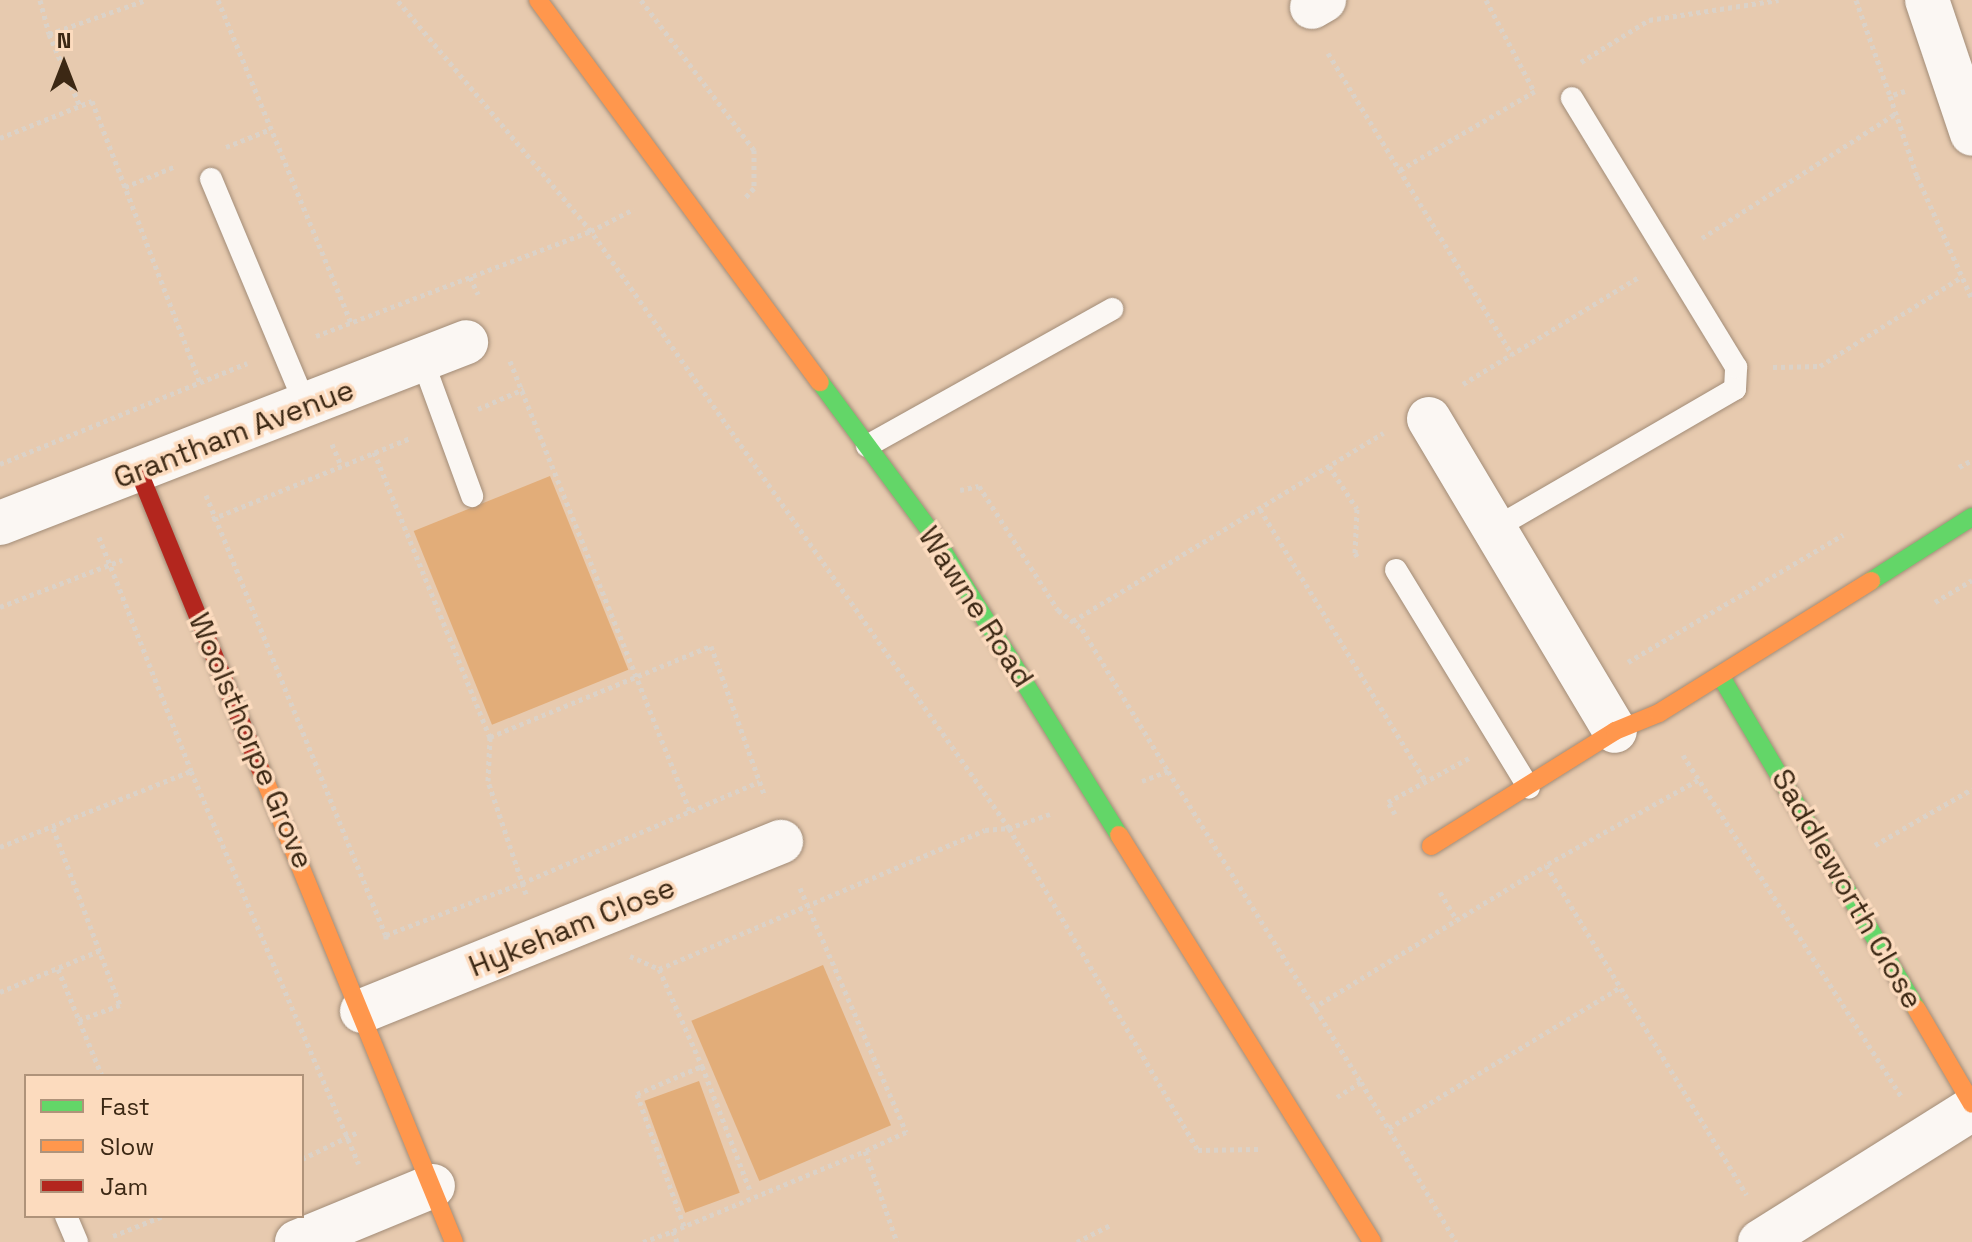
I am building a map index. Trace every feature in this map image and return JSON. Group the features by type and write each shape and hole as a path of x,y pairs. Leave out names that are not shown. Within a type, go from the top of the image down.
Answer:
{"street":[{"name":"Wawne Road","path":"538,0 906,500 1300,1121 1372,1242"},
{"path":"1927,0 1972,134"},
{"name":"Grantham Avenue","path":"0,523 306,406 484,331"},
{"path":"1411,423 1497,527 1615,731"},
{"name":"Woolsthorpe Grove","path":"139,472 454,1242"},
{"path":"1431,846 1529,788 1615,731 1659,713 1972,517"},
{"name":"Saddleworth Close","path":"1720,675 1836,867 1972,1106 1762,1242"},
{"name":"Hykeham Close","path":"362,1011 781,842"},
{"path":"297,1242 433,1186"}],"lane":[{"path":"1497,527 1735,389 1736,367 1572,98"},
{"path":"211,179 306,406"},
{"path":"867,446 1112,309"},
{"path":"422,359 443,425 472,496"},
{"path":"1396,570 1529,788"},
{"path":"67,1218 77,1242"}],"path":[{"path":"40,0 49,34 80,106"},
{"path":"49,34 146,0"},
{"path":"218,0 351,322"},
{"path":"397,0 591,231 1009,828 1198,1150 1255,1151 1361,1082"},
{"path":"641,0 754,150 754,188 711,235"},
{"path":"1486,0 1534,91"},
{"path":"1856,0 1917,176 1972,299"},
{"path":"1318,4 1318,37 1512,355"},
{"path":"1890,96 1951,79"},
{"path":"0,138 92,101 200,383"},
{"path":"1458,387 1670,259 1897,113"},
{"path":"591,231 677,188"},
{"path":"470,277 484,331 524,389 690,812"},
{"path":"1736,367 1820,366 1962,277"},
{"path":"0,607 109,561 171,549 215,517 524,389"},
{"path":"163,398 189,452 386,935 389,961 407,993"},
{"path":"1073,621 1329,466 1411,423"},
{"path":"59,440 191,771 379,1209"},
{"path":"374,452 490,737"},
{"path":"1945,476 1972,460"},
{"path":"1329,466 1357,509 1355,553 1371,576 1396,570"},
{"path":"906,500 979,486 1058,610 1073,621 1168,771 1361,1082 1456,1242"},
{"path":"1260,509 1425,780"},
{"path":"1588,685 1849,532"},
{"path":"1659,713 1698,780 1928,1137"},
{"path":"1388,802 1500,742"},
{"path":"0,847 191,771"},
{"path":"659,969 985,830 1009,828 1168,771"},
{"path":"1313,1008 1546,865 1698,780"},
{"path":"386,935 759,782"},
{"path":"1836,867 1972,789"},
{"path":"53,828 120,1005 79,1020"},
{"path":"1546,865 1749,1197"},
{"path":"0,992 101,950"},
{"path":"624,954 659,969 702,1066 751,1193"},
{"path":"58,969 101,1074"},
{"path":"1389,1128 1621,987"},
{"path":"684,1226 637,1094 702,1066"},
{"path":"643,1242 865,1151 897,1242"},
{"path":"109,1237 157,1218"},
{"path":"1077,1242 1111,1225"},
{"path":"673,1231 677,1242"}],"shaded area":[{"path":"550,476 628,670 492,725 414,531"},
{"path":"823,965 891,1125 759,1181 691,1021"},
{"path":"699,1081 740,1193 685,1213 644,1101"}],"traffic: fast":[{"path":"820,382 931,532 1119,835"},
{"path":"1871,581 1972,517"},
{"path":"1720,675 1916,1008"}],"traffic: slow":[{"path":"538,0 820,382"},
{"path":"1431,846 1615,731 1659,713 1871,581"},
{"path":"260,768 454,1242"},
{"path":"1119,835 1372,1242"},
{"path":"1916,1008 1972,1104"}],"traffic: jam":[{"path":"139,472 260,768"}]}
